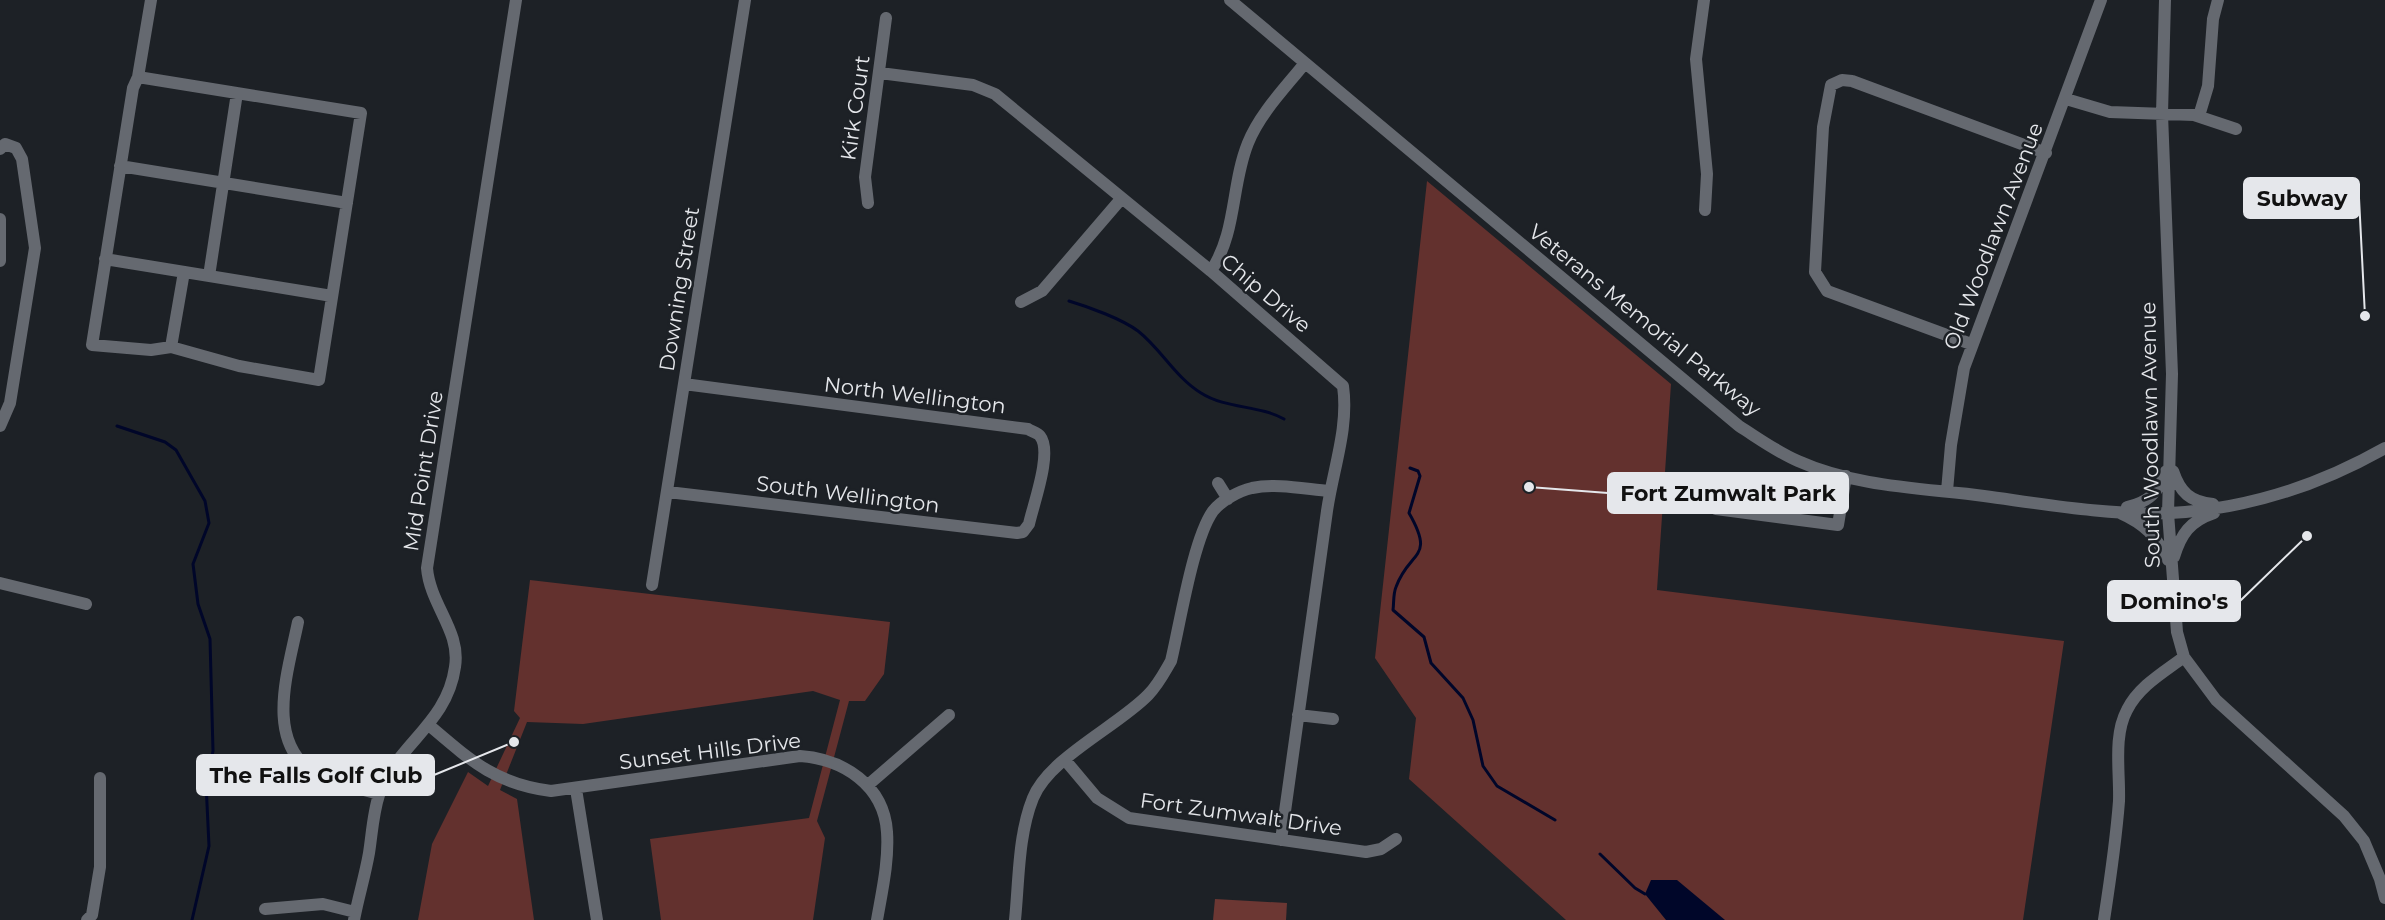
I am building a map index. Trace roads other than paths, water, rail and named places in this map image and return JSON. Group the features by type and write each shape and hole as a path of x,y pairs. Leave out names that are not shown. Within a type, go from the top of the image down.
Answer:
{"street":[{"path":"138,77 361,113 319,380 239,366 171,347 151,350 92,345 133,88 138,77 151,0"},
{"name":"Mid Point Drive","path":"355,916 379,794 401,756 430,726 446,700 456,667 455,645 446,621 433,598 427,568 516,0"},
{"name":"Downing Street","path":"652,585 745,0"},
{"name":"Veterans Memorial Parkway","path":"1230,0 1739,426 1798,461 1845,476 1909,489 1947,491 2060,506 2168,513 2264,500 2315,483 2385,448"},
{"path":"1704,0 1696,59 1707,174 1705,210"},
{"name":"Old Woodlawn Avenue","path":"1947,491 1959,391 1971,344 2046,153 2101,0"},
{"name":"South Woodlawn Avenue","path":"2165,0 2162,114 2172,374 2168,513 2173,608 2184,657 2216,700 2344,816 2364,841 2380,879 2385,898"},
{"path":"2199,116 2208,86 2213,20 2218,0"},
{"name":"Kirk Court","path":"868,203 864,177 886,18"},
{"path":"1210,271 1226,244 1247,145 1259,123 1305,63"},
{"name":"Chip Drive","path":"880,73 973,85 995,94 1210,271 1342,386 1346,405 1330,491 1281,840"},
{"path":"1971,344 1827,291 1818,280 1815,272 1822,127 1831,86 1842,80 1852,81 2046,153"},
{"path":"209,276 237,93"},
{"path":"2066,99 2110,112 2199,116 2236,129"},
{"path":"0,149 5,144 16,148 22,159 34,248 10,403 0,426"},
{"path":"120,166 347,203"},
{"path":"1022,302 1042,291 1120,199"},
{"path":"0,219 0,261"},
{"path":"105,259 332,296"},
{"path":"171,347 184,272"},
{"name":"North Wellington","path":"684,384 1028,429 1040,436 1045,448 1045,459 1029,524 1023,532"},
{"path":"2170,461 2178,486 2188,497 2198,503 2236,505"},
{"path":"2112,510 2140,504 2149,499 2158,491 2170,461"},
{"path":"1716,509 1838,525 1845,476"},
{"path":"1218,483 1228,499"},
{"path":"1015,920 1024,830 1033,798 1046,779 1065,760 1148,695 1161,679 1171,661 1202,532 1214,510 1228,499 1251,488 1268,486 1330,491"},
{"name":"South Wellington","path":"668,492 1023,532"},
{"path":"2171,567 2187,527 2201,517 2236,505"},
{"path":"2112,510 2145,526 2155,536 2171,567"},
{"path":"0,583 86,604"},
{"path":"298,622 283,714 287,743 300,762 318,776 379,794"},
{"path":"2104,920 2118,803 2120,732 2123,719 2128,707 2143,689 2184,657"},
{"path":"868,785 949,715"},
{"path":"1298,715 1333,719"},
{"name":"Sunset Hills Drive","path":"430,726 472,762 499,778 528,788 551,791 800,756 825,760 847,768 868,785 877,799 887,830 886,864 877,920"},
{"name":"Fort Zumwalt Drive","path":"1065,760 1096,798 1129,818 1365,852 1381,849 1396,840"},
{"path":"87,920 92,915 100,867 100,778"},
{"path":"576,789 597,920"},
{"path":"265,909 324,904 355,916"}],"water":[{"path":"1651,880 1677,880 1725,920 1666,920 1645,894"}],"waterway":[{"path":"1069,301 1114,318 1138,331 1183,379 1201,393 1221,402 1264,411 1284,419"},
{"path":"117,426 165,442 176,450 205,501 209,523 193,564 198,604 210,639 213,751 206,783 209,846 192,920"},
{"path":"1410,468 1418,471 1420,476 1409,513 1417,528 1420,547 1418,554 1401,575 1396,587 1393,610 1424,637 1431,663 1463,698 1473,720 1483,766 1497,786 1555,820"},
{"path":"1600,854 1635,888 1645,894"}],"place":[{"name":"Subway","path":"2365,316"},
{"name":"Fort Zumwalt Park","path":"1529,487"},
{"name":"Domino's","path":"2307,536"},
{"name":"The Falls Golf Club","path":"514,742"}]}
